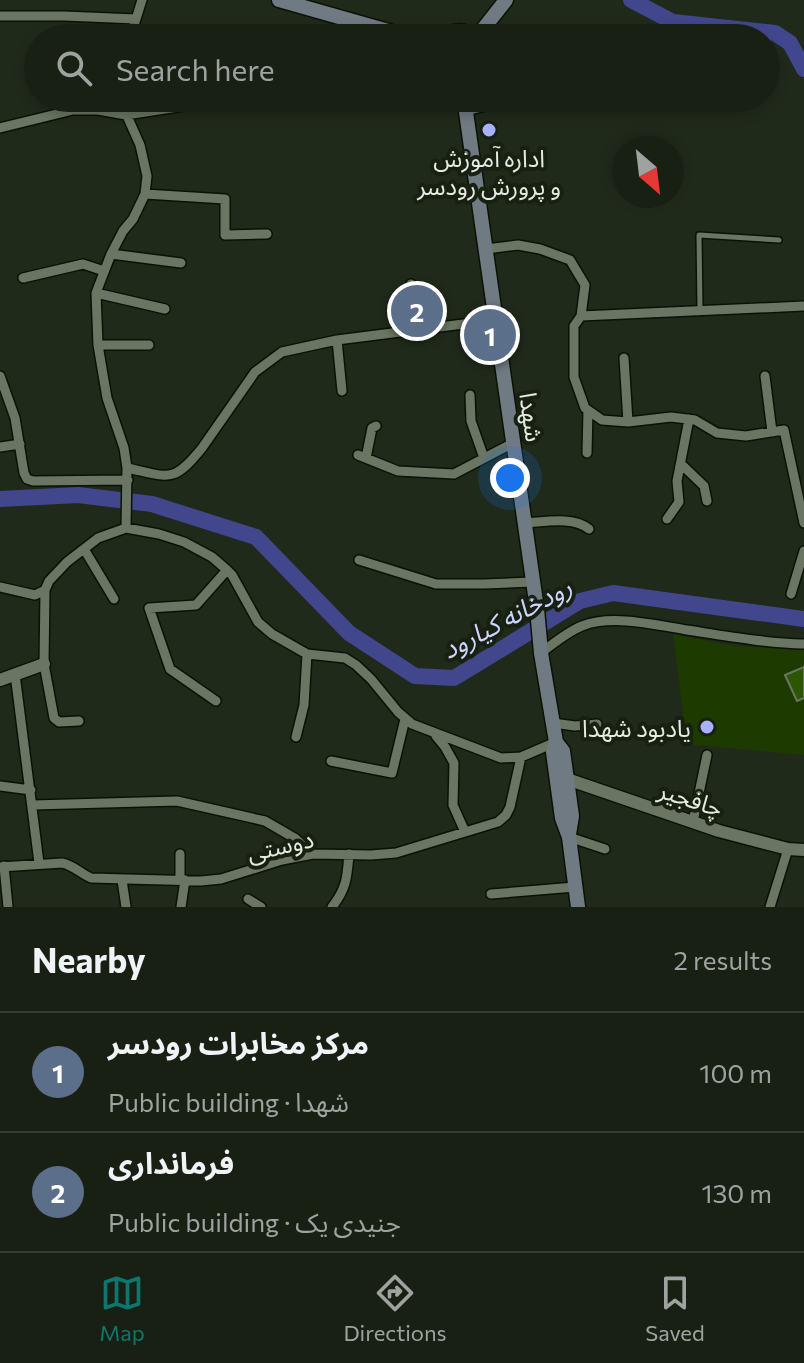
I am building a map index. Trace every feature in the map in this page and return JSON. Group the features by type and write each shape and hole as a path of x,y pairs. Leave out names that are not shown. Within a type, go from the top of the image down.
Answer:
{"main road":[{"path":"279,0 364,24"},
{"path":"486,24 506,0"},
{"name":"شهدا","path":"466,112 556,742 553,752 562,818 569,837 578,907"},
{"name":"شهدا","path":"556,742 563,751 567,779 572,816 569,837"}],"street":[{"path":"134,24 142,0"},
{"path":"0,16 136,19"},
{"path":"0,128 65,112"},
{"path":"109,112 126,115 145,112"},
{"path":"125,112 145,160 145,194 111,254 96,293 98,345 107,398 124,448 127,468 126,528"},
{"path":"145,194 225,199 225,235 267,234"},
{"path":"486,249 518,245 570,260 585,285 581,316 574,326 574,377 585,408 602,420 628,422 671,417 695,420 717,433 746,436 784,430 804,523"},
{"path":"111,254 181,263"},
{"path":"23,278 83,264 104,271"},
{"path":"411,284 416,329"},
{"path":"96,293 165,309"},
{"path":"581,316 804,306"},
{"path":"127,468 174,475 202,448 255,372 282,352 337,340 495,320"},
{"path":"337,340 342,391"},
{"path":"98,345 149,345"},
{"path":"624,358 628,422"},
{"path":"0,376 15,418 27,479 128,484"},
{"path":"765,376 772,432"},
{"path":"470,395 471,421 484,458"},
{"path":"587,453 588,410"},
{"path":"667,519 679,502 677,481 689,419"},
{"path":"376,426 372,428 362,456 398,471 454,474 513,443"},
{"path":"0,447 20,444"},
{"path":"681,464 704,486 707,501"},
{"path":"525,523 581,523 589,529"},
{"path":"79,721 59,722 54,718 44,664 45,590 49,581 67,562 98,538 126,528 184,542 212,557 232,575 258,622 272,634 307,654 345,658 356,665 405,719 433,734 501,758 521,757 556,742"},
{"path":"84,549 114,599"},
{"path":"791,594 804,551"},
{"path":"359,560 436,584 533,582"},
{"path":"216,701 170,669 149,608 196,605 227,570"},
{"path":"0,587 35,595 45,590"},
{"path":"541,653 562,636 585,625 604,621 638,622 776,644 804,644"},
{"path":"296,737 304,705 307,654"},
{"path":"0,680 44,664"},
{"path":"15,674 39,863"},
{"path":"331,761 392,773 405,719"},
{"path":"553,723 575,726 597,724"},
{"path":"433,734 454,763 453,805 465,832"},
{"path":"693,822 707,755"},
{"name":"دوستی","path":"2,867 70,864 91,878 221,879 313,854 396,853 498,822 510,807 521,757"},
{"name":"چافجیر","path":"567,779 693,822 788,849 804,850"},
{"path":"0,786 31,790"},
{"path":"33,805 177,801 265,821 296,839 313,854"},
{"path":"569,837 605,849"},
{"path":"770,907 788,849"},
{"path":"180,854 181,907"},
{"path":"332,907 342,895 347,881 349,854"},
{"path":"2,867 8,907"},
{"path":"122,880 126,907"},
{"path":"491,894 575,887"},
{"path":"248,899 261,907"}],"lane":[{"path":"700,310 699,235 779,240"}],"green space":[{"path":"673,634 735,646 804,649 804,755 687,744"}],"building":[{"path":"804,667 804,698 797,701 785,675"}],"waterway":[{"name":"رودخانه کیارود","path":"631,0 673,22 692,24"},
{"name":"رودخانه کیارود","path":"780,36 790,43 804,69"},
{"name":"رودخانه کیارود","path":"0,499 78,495 152,504 256,537 349,633 415,676 454,678 580,601 613,593 804,619"}],"place":[{"name":"اداره آموزش و پرورش رودسر","path":"489,130"},
{"name":"فرماندارى","path":"417,311"},
{"name":"مرکز مخابرات رودسر","path":"490,335"},
{"name":"یادبود شهدا","path":"707,727"}]}
